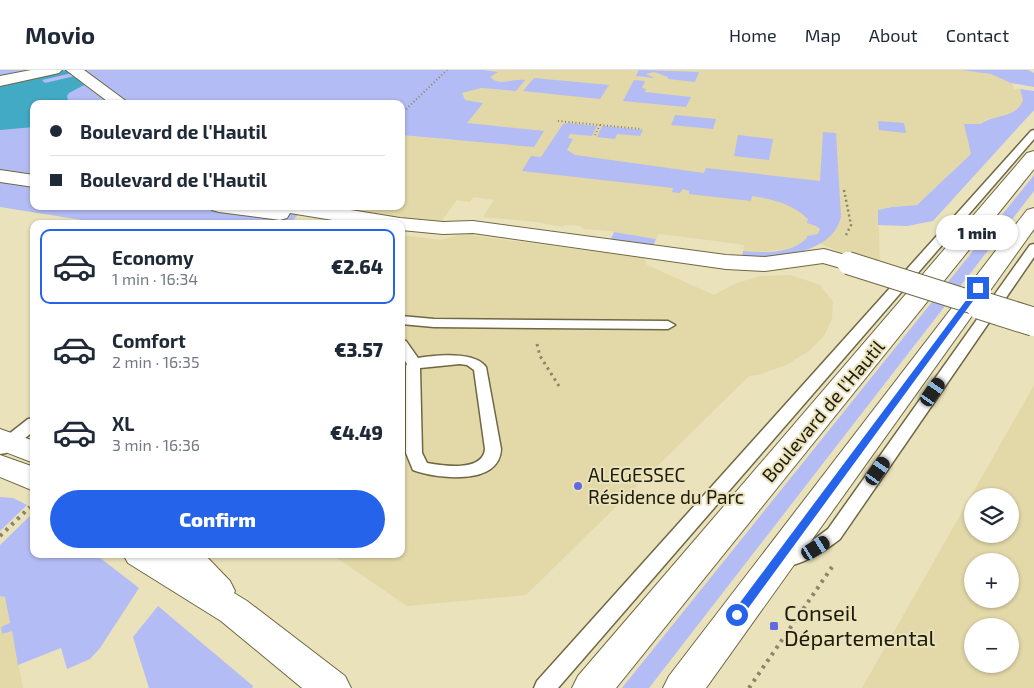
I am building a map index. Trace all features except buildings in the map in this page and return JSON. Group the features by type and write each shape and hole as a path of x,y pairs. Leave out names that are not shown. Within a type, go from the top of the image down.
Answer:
{"main road":[{"path":"0,81 54,70"},
{"path":"74,70 116,100"},
{"name":"Boulevard de l'Hautil","path":"592,688 1034,157"},
{"path":"0,176 30,180"},
{"path":"279,211 363,220"},
{"path":"683,688 1034,214"},
{"path":"405,224 443,228 472,227 726,262 765,264 824,256 1034,322"},
{"path":"9,450 30,492"},
{"path":"147,558 234,611 331,688"},
{"path":"188,558 234,611"}],"lane":[{"path":"545,688 1034,133"},
{"path":"775,563 816,548 834,534 1034,248"},
{"path":"405,320 434,323 668,325"},
{"path":"405,349 416,364"},
{"path":"460,360 471,361 478,365 481,370 494,449 493,458 485,465 476,469 427,470 419,466 414,453 413,366 416,364 460,360"},
{"path":"9,450 30,427"}],"path":[{"path":"405,110 447,70"},
{"path":"558,121 642,129"},
{"path":"595,135 600,125"},
{"path":"824,256 846,235 851,225 844,190"},
{"path":"532,324 540,356 559,386"},
{"path":"0,536 30,495"}],"shaded area":[{"path":"0,70 484,70 498,72 490,77 502,82 525,80 516,91 481,88 462,93 465,100 483,103 467,123 544,131 534,147 405,135 405,100 30,100 30,210 303,210 293,220 82,220 0,207"},
{"path":"66,70 72,73 42,80 45,83 75,76 86,84 69,93 67,96 68,100 30,100 30,127 0,130 0,84"},
{"path":"484,70 961,70 991,74 1006,79 1012,83 1014,89 1020,89 1024,100 1019,108 1013,112 998,118 986,119 982,124 974,125 971,154 917,205 878,210 880,265 840,252 807,238 798,245 787,249 756,252 743,251 744,245 708,240 659,234 656,239 610,231 582,229 581,226 565,225 562,227 536,222 483,217 494,200 473,197 470,202 457,200 440,223 344,210 405,210 405,135 451,140 483,103 465,100 461,93 481,88 516,91 519,79 513,82 495,81 490,78 495,71"},
{"path":"639,70 699,72 695,82 668,79 668,77 654,72 646,74 655,78 636,76"},
{"path":"961,70 1028,70 1034,73 1034,87 1011,83 991,74"},
{"path":"534,78 609,85 600,99 523,91"},
{"path":"634,80 645,81 642,88 646,89 645,92 691,97 686,107 623,101"},
{"path":"1020,89 1034,91 1034,110 933,221 907,226 878,225 878,210 917,205 971,154 964,124 981,124 1015,111 1023,100"},
{"path":"675,115 716,119 713,129 671,125"},
{"path":"878,121 904,123 906,133 879,130"},
{"path":"563,124 597,126 592,136 570,134 568,138 573,139 567,150 575,155 704,173 706,168 820,181 823,132 836,133 841,217 835,230 814,247 785,255 742,258 743,251 768,252 785,250 801,243 807,236 818,234 820,229 807,223 808,219 789,206 760,197 752,196 751,201 689,194 689,191 683,189 680,193 672,192 673,188 522,171 531,156 541,157"},
{"path":"602,126 643,130 640,136 617,134 615,139 597,137"},
{"path":"738,135 773,139 769,160 734,156"},
{"path":"1034,175 1034,191 649,688 622,688"},
{"path":"614,232 656,239 653,246 610,241"},
{"path":"461,234 644,258 647,265 714,295 734,284 760,276 791,275 820,285 833,302 832,319 824,336 809,351 786,365 758,375 749,376 526,595 407,606 337,558 405,558 405,236 441,240"},
{"path":"1034,385 1034,688 862,688 964,508 964,543 1019,543 1019,488 976,488"},
{"path":"0,497 13,498 27,505 0,531"},
{"path":"30,516 30,558 100,558 139,588 100,648 90,659 67,669 61,648 18,665 12,631 2,634 1,627 10,623 5,597 0,596 0,545"},
{"path":"0,596 5,597 10,624 1,628 3,634 12,630 23,688 0,688"},
{"path":"158,606 253,686 252,688 149,688 133,637"}],"place":[{"name":"ALEGESSEC Résidence du Parc","path":"578,486"},
{"name":"Conseil Départemental","path":"774,626"}],"route":[{"path":"737,615 978,288"}]}
